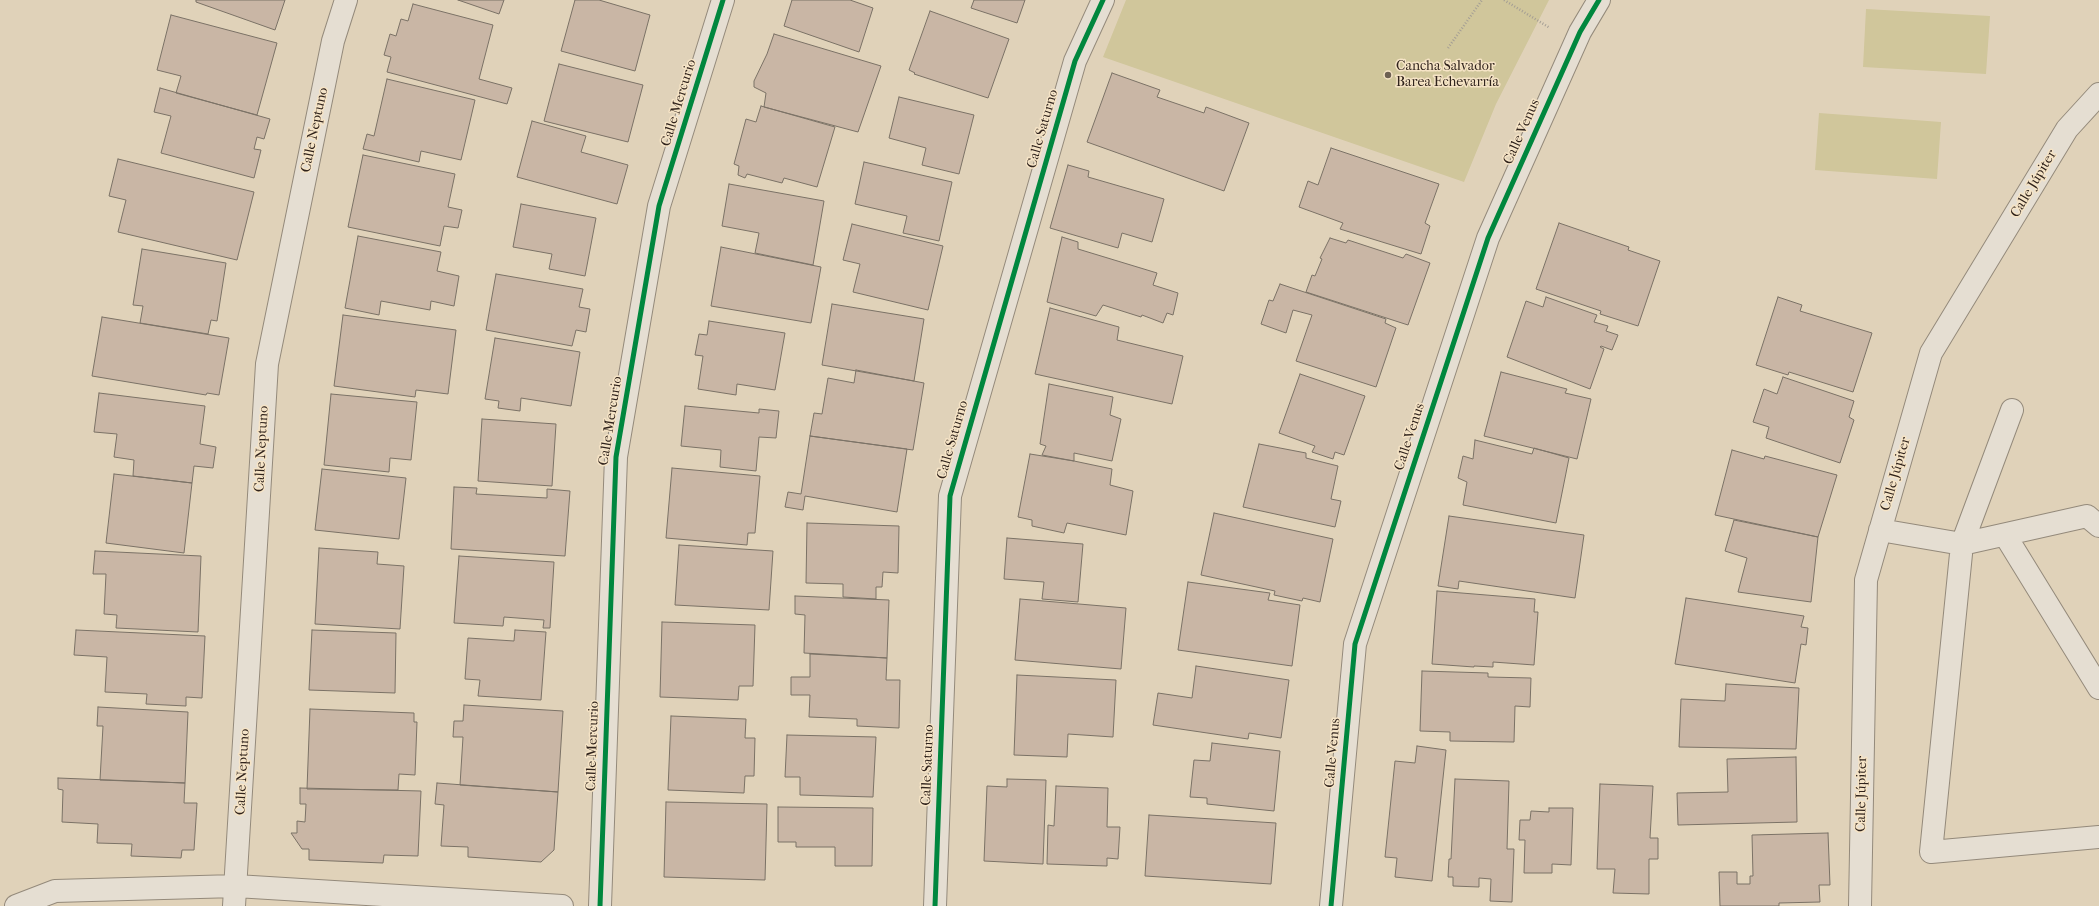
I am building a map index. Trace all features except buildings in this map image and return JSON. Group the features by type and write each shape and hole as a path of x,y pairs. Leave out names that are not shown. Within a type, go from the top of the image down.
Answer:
{"street":[{"name":"Calle Neptuno","path":"235,896 267,364 333,41 346,0"},
{"name":"Calle Mercurio","path":"600,906 616,457 660,206 723,0"},
{"name":"Calle Saturno","path":"935,906 950,496 1075,61 1103,0"},
{"name":"Calle Venus","path":"1331,906 1355,644 1488,238 1575,43 1599,0"},
{"name":"Calle Júpiter","path":"1860,906 1866,580 1931,353 2067,129 2099,94"},
{"path":"2012,410 1962,544 1931,852 2099,836"},
{"path":"1880,530 1962,544 2087,516 2099,526"},
{"path":"2005,535 2099,688"},
{"path":"16,906 55,891 562,906"}],"path":[{"path":"1448,48 1482,0"},
{"path":"1504,0 1575,43"}],"shaded area":[{"path":"1126,0 1549,0 1496,104 1464,182 1103,57"},
{"path":"1866,9 1990,16 1986,74 1863,67"},
{"path":"1819,113 1941,122 1937,179 1815,170"}],"cycle path":[{"path":"600,906 616,457 659,206 723,0"},
{"path":"935,906 950,496 1075,61 1103,0"},
{"path":"1331,906 1355,644 1488,238 1580,32 1599,0"}],"place":[{"name":"Cancha Salvador Barea Echevarría","path":"1388,75"}]}
